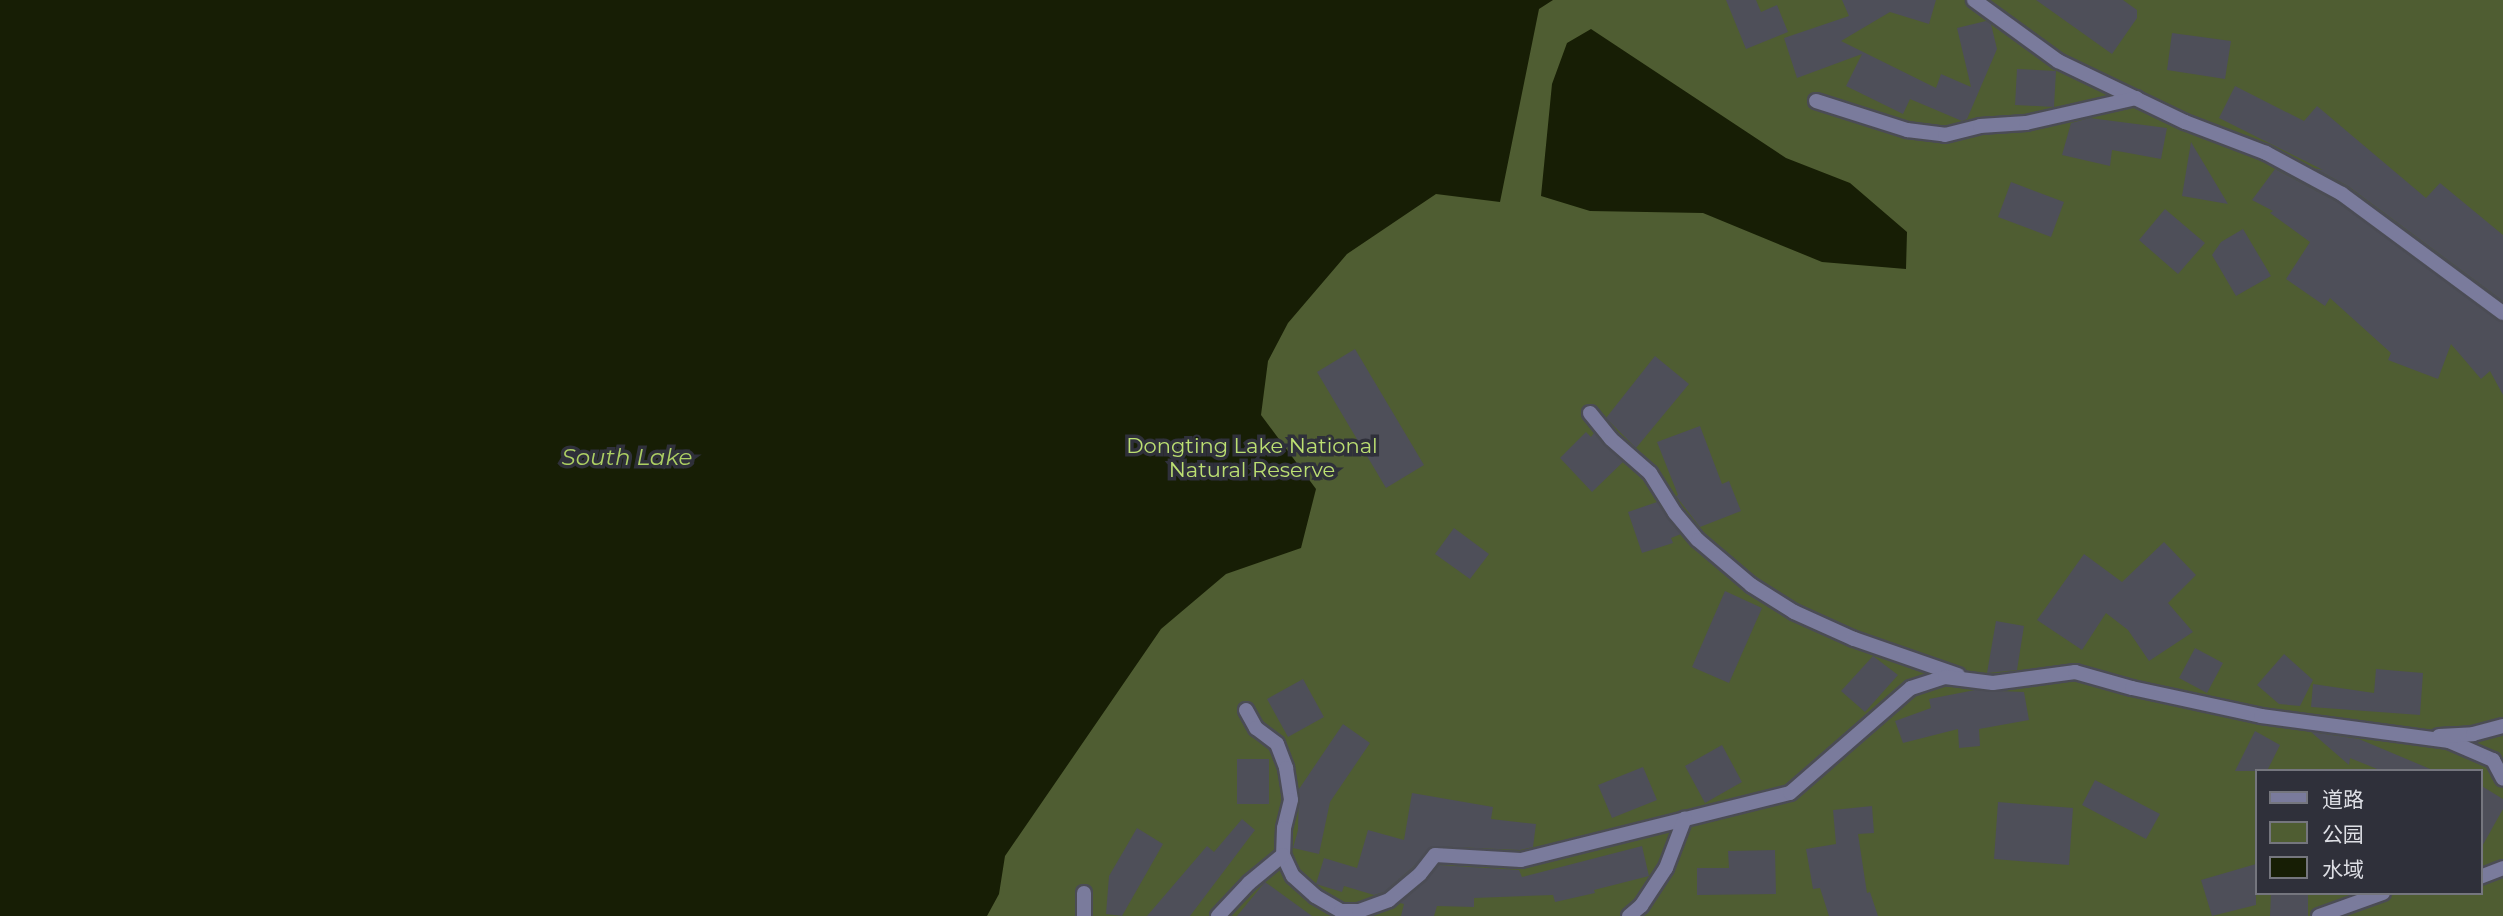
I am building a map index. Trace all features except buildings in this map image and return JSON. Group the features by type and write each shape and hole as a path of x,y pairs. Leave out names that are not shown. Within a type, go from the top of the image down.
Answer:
{"street":[{"path":"1974,0 2057,61 2185,122 2266,153 2342,194 2503,313"},
{"path":"1816,100 1907,130 1945,135 1980,126 2026,123 2136,99"},
{"path":"1590,413 1611,439 1650,473 1675,513 1698,540 1751,585 1794,612 1854,639 1972,680"},
{"path":"1246,710 1256,728 1277,744 1286,768 1291,800 1284,828 1283,855 1293,876 1315,896 1341,911 1359,911 1389,900 1420,874 1435,855 1521,860 1790,793 1911,688 1945,677 1993,683 2075,672 2132,688 2261,716 2426,736 2449,741 2493,760 2503,779"},
{"path":"2426,736 2473,734 2503,726"},
{"path":"1629,916 1641,906 1665,868 1685,818"},
{"path":"1218,916 1283,855"},
{"path":"2482,876 2503,868"},
{"path":"1084,893 1084,916"},
{"path":"2319,916 2377,895"}],"green space":[{"name":"Dongting Lake National Natural Reserve","path":"0,0 2503,0 2503,916 0,916"}],"water":[{"name":"South Lake","path":"0,0 1553,0 1539,9 1500,202 1436,194 1347,254 1288,323 1268,361 1261,415 1316,489 1301,548 1226,574 1161,629 1005,856 999,894 987,916 0,916"},
{"path":"1591,29 1786,158 1850,183 1907,232 1906,269 1822,262 1703,213 1590,211 1541,196 1552,84 1567,43"}]}
